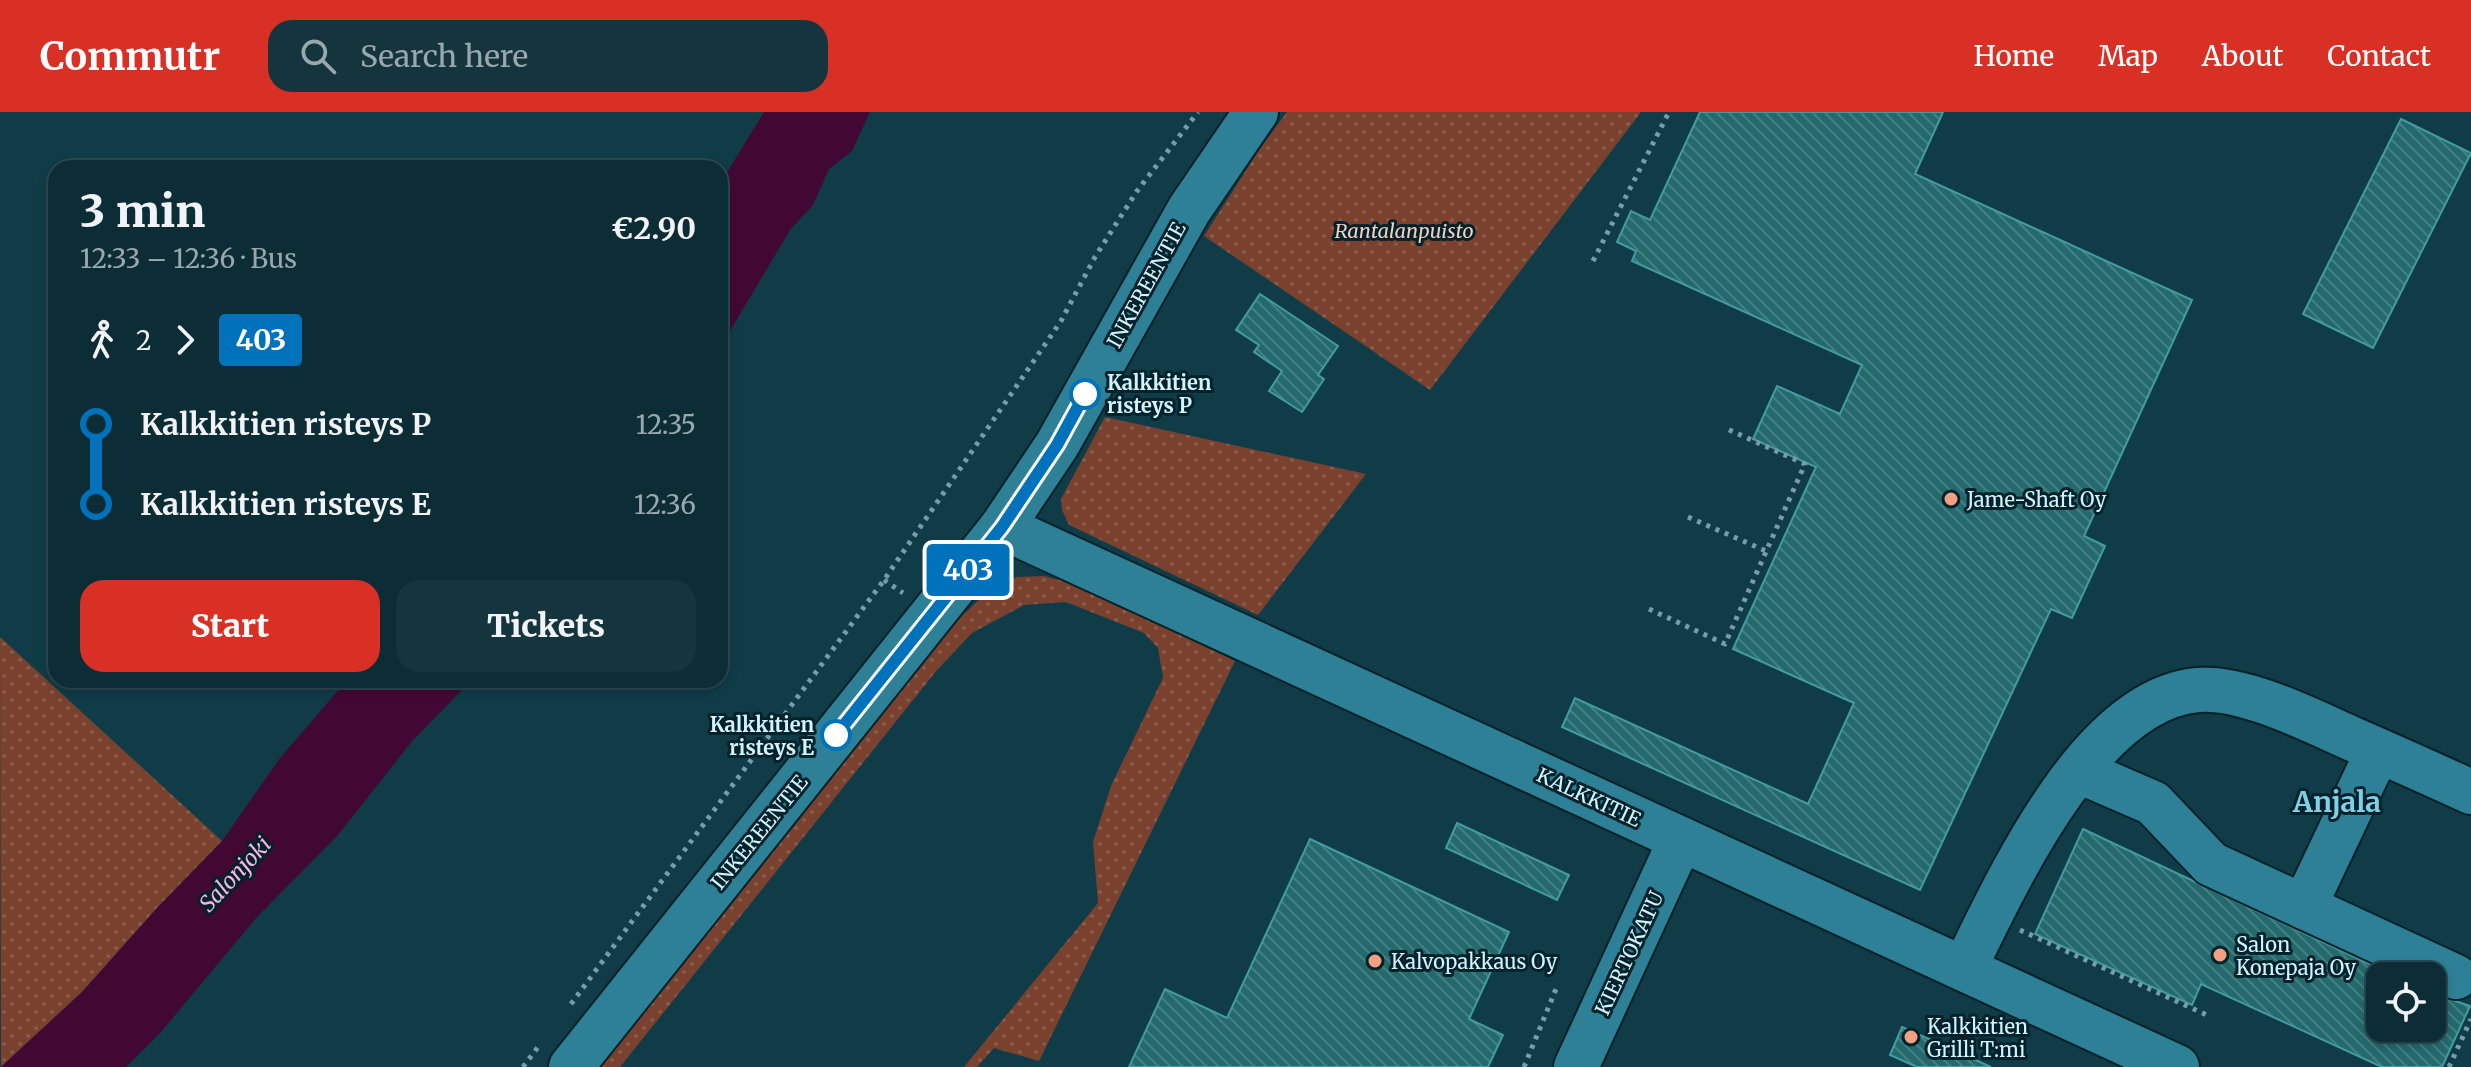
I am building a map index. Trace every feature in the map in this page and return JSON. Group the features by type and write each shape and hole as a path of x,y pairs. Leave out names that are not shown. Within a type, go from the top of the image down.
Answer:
{"street":[{"name":"INKEREENTIE","path":"558,1052 1002,527 1057,445 1189,210 1256,112"},
{"name":"KALKKITIE","path":"1002,527 2177,1067"},
{"path":"1964,969 2007,883 2066,785 2110,734 2140,709 2166,696 2200,689 2237,695 2283,708 2471,792"},
{"path":"2304,907 2378,751"},
{"path":"2079,771 2153,803 2211,864 2456,977"},
{"name":"KIERTOKATU","path":"1576,1067 1681,839"}],"path":[{"path":"562,1015 884,580 1061,321 1095,257 1137,191 1198,112"},
{"path":"1593,261 1669,112"},
{"path":"1649,609 1725,644 1805,464 1725,428"},
{"path":"1688,517 1766,551"},
{"path":"1990,917 2209,1016"},
{"path":"1524,1067 1556,989"},
{"path":"2449,1067 2471,1019"},
{"path":"523,1067 558,1052"}],"green space":[{"name":"Rantalanpuisto","path":"1287,112 1641,112 1430,390 1204,236"},
{"path":"1105,417 1366,474 1258,615 1069,525 1061,499"},
{"path":"1044,576 1084,587 1235,661 1039,1061 994,1048 977,1067 964,1067 1098,903 1093,842 1111,786 1163,678 1158,648 1144,633 1066,602 1024,605 972,633 937,670 620,1067 595,1067 948,629 981,598 1017,577"},
{"path":"0,637 48,681 48,688 56,688 222,841 82,992 1,1067"}],"water":[{"path":"764,112 870,112 852,151 829,169 813,205 790,230 728,335 728,171"},
{"name":"Salonjoki","path":"340,688 464,688 413,740 338,835 257,917 161,1032 126,1067 1,1067 82,992 222,841 280,758"}],"building":[{"name":"Jame-Shaft Oy","path":"1700,112 1943,112 1915,174 2192,300 2084,536 2105,546 2072,618 2051,609 1920,890 1562,727 1575,698 1808,804 1854,703 1733,649 1816,467 1753,439 1777,386 1840,414 1862,365 1632,261 1636,251 1617,242 1631,211 1650,220"},
{"path":"2401,119 2471,153 2373,348 2303,314"},
{"path":"1260,294 1338,346 1318,375 1324,379 1302,412 1269,391 1282,371 1254,352 1259,345 1236,330"},
{"path":"1457,823 1569,875 1557,900 1446,848"},
{"name":"Salon Konepaja Oy","path":"2083,829 2366,962 2366,1042 2446,1042 2446,998 2470,1006 2442,1067 2382,1067 2201,984 2192,1005 2035,934"},
{"name":"Kalvopakkaus Oy","path":"1310,839 1509,932 1469,1019 1503,1035 1488,1067 1129,1067 1165,989 1227,1018"},
{"name":"Kalkkitien Grilli T:mi","path":"1902,1027 1991,1067 1917,1067 1890,1055"}],"bus line":[{"name":"403","path":"836,735 1002,527 1057,445 1085,394"}],"place":[{"name":"Kalkkitien risteys P","path":"1085,394"},
{"name":"Jame-Shaft Oy","path":"1951,499"},
{"name":"Kalkkitien risteys E","path":"836,735"},
{"name":"Salon Konepaja Oy","path":"2220,955"},
{"name":"Kalvopakkaus Oy","path":"1375,961"},
{"name":"Kalkkitien Grilli T:mi","path":"1911,1037"}],"district":[{"name":"Anjala","path":"2337,802"}]}
